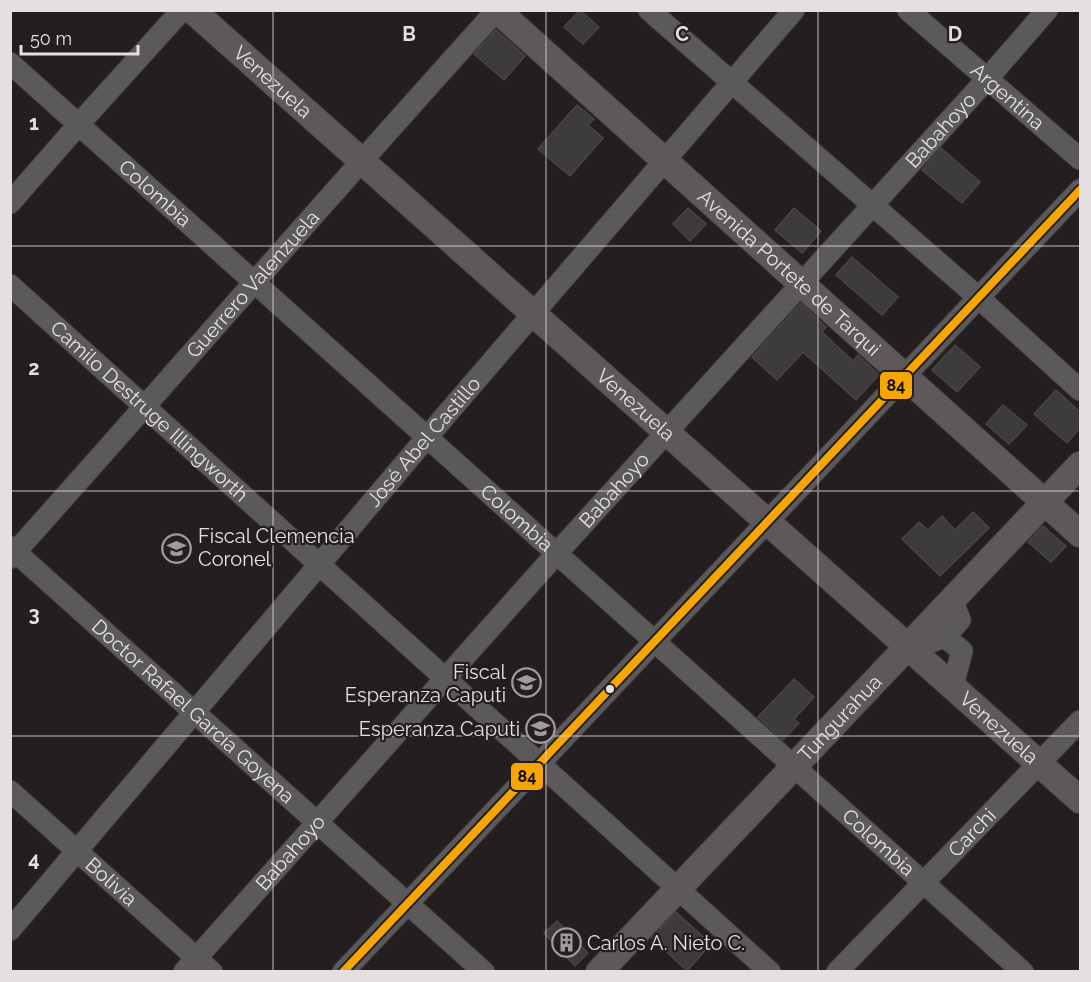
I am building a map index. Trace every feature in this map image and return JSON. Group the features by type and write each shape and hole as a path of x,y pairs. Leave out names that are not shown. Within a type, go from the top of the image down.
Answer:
{"main road":[{"name":"Venezuela","path":"192,10 365,157 771,518 920,641 955,682 1043,760 1080,800"},
{"name":"Avenida Portete de Tarqui","path":"497,11 1080,534"},
{"name":"Tungurahua","path":"599,972 794,766 920,641 952,600 1080,465"}],"street":[{"path":"10,203 182,10"},
{"name":"Venezuela","path":"210,10 365,157"},
{"path":"649,10 979,298 1080,390"},
{"name":"José Abel Castillo","path":"10,930 428,436 794,10"},
{"name":"Argentina","path":"908,10 1080,159"},
{"name":"Babahoyo","path":"198,967 318,823 1047,10"},
{"name":"Guerrero Valenzuela","path":"12,552 146,407 254,282 497,11"},
{"name":"Colombia","path":"10,63 1023,972"},
{"path":"343,972 1080,190"},
{"name":"Camilo Destruge Illingworth","path":"10,285 770,972"},
{"name":"Doctor Rafael García Goyena","path":"12,552 195,712 484,972"},
{"path":"920,641 962,651 955,682"},
{"name":"Carchi","path":"837,972 1080,721"},
{"name":"Venezuela","path":"1043,760 1080,786"},
{"name":"Bolivia","path":"10,791 198,967"}],"building":[{"path":"580,10 599,27 583,44 564,27"},
{"path":"496,30 525,56 504,80 474,54"},
{"path":"577,105 594,119 588,125 603,138 570,176 538,149"},
{"path":"941,148 980,182 962,203 922,170"},
{"path":"688,208 706,224 690,241 673,224"},
{"path":"794,208 821,231 802,253 775,230"},
{"path":"852,257 898,297 882,315 836,275"},
{"path":"801,303 826,327 822,332 853,361 858,355 879,375 856,400 803,352 777,380 752,357"},
{"path":"955,345 980,367 957,392 932,370"},
{"path":"1056,390 1080,412 1080,428 1067,443 1034,414"},
{"path":"1003,405 1027,425 1009,444 986,424"},
{"path":"973,512 989,528 940,576 902,539 919,522 928,530 942,516 955,530"},
{"path":"1043,526 1066,546 1051,562 1028,542"},
{"path":"794,679 814,697 794,719 799,723 783,740 758,717"},
{"path":"676,912 711,944 687,971 652,938"},
{"name":"Carlos A. Nieto C.","path":"557,921 588,953 575,966 544,933"}],"transit line":[{"name":"84","path":"343,972 1080,190"}],"place":[{"name":"Fiscal Clemencia Coronel","path":"177,548"},
{"name":"Fiscal Esperanza Caputi","path":"527,683"},
{"name":"Esperanza Caputi","path":"541,729"},
{"name":"Carlos A. Nieto C.","path":"566,943"}]}
